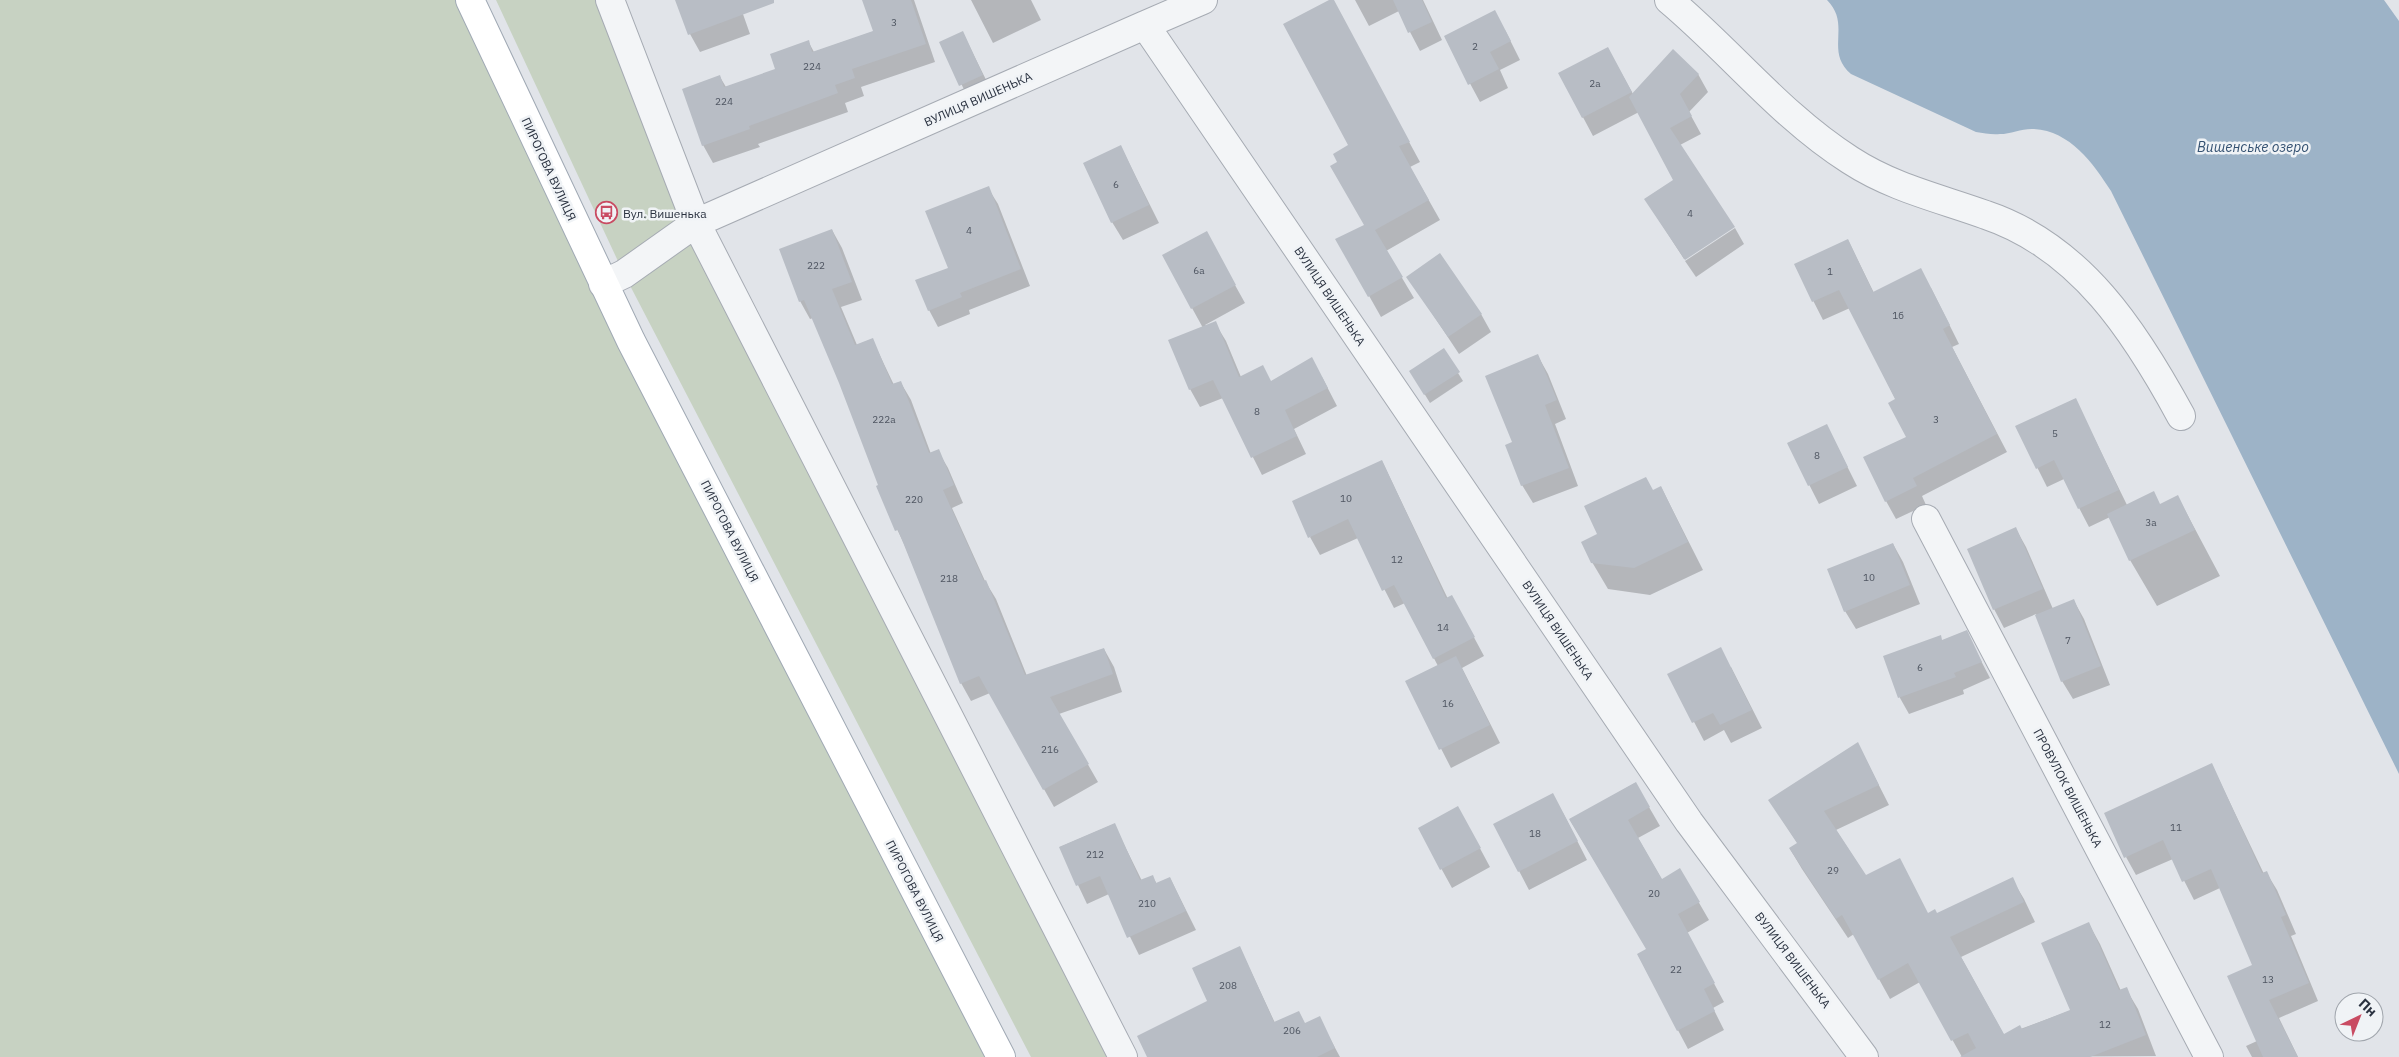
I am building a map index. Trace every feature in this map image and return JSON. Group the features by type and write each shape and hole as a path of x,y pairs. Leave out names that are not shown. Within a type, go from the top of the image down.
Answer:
{"main road":[{"name":"ПИРОГОВА ВУЛИЦЯ","path":"470,0 603,284 1001,1057"}],"street":[{"path":"610,0 696,223 1123,1057"},
{"path":"1145,25 1204,0"},
{"path":"1669,0 1808,129 1848,160 1900,188 1988,215 2027,233 2053,249 2078,271 2113,307 2135,337 2181,416"},
{"name":"ВУЛИЦЯ ВИШЕНЬКА","path":"603,284 624,274 696,223 1145,25 1683,814 1864,1057"},
{"name":"ПРОВУЛОК ВИШЕНЬКА","path":"1926,519 2209,1057"}],"green space":[{"path":"0,0 470,0 1002,1057 0,1057"},
{"path":"496,0 609,0 696,223 1123,1057 1031,1057 624,274"}],"water":[{"name":"Вишенське озеро","path":"1827,0 2384,0 2399,21 2399,774 2111,191 2096,170 2079,150 2069,142 2047,131 2026,129 1997,134 1976,132 1851,74 1843,65 1839,56 1838,19 1834,9"}],"building":[{"path":"675,0 774,0 774,3 688,35"},
{"path":"862,0 911,0 926,44 852,69 855,78 835,85 838,93 749,126 750,129 702,146 682,89 720,75 724,87 775,69 770,54 809,40 812,52 873,31"},
{"path":"1329,0 1334,0 1410,142 1399,146 1429,200 1375,230 1403,277 1368,297 1335,239 1364,225 1330,166 1337,162 1333,154 1348,145 1283,24"},
{"path":"1393,0 1422,0 1432,22 1408,33"},
{"path":"1495,10 1511,41 1490,52 1499,69 1468,85 1444,36"},
{"path":"963,31 983,75 959,86 939,42"},
{"path":"1608,47 1632,92 1582,118 1558,73"},
{"path":"1673,49 1699,74 1680,94 1692,116 1670,128 1735,227 1685,260 1644,199 1673,180 1629,97"},
{"path":"1121,145 1149,205 1111,223 1083,163"},
{"path":"989,186 1021,269 960,293 962,297 928,311 915,280 948,268 925,211"},
{"path":"832,229 852,282 832,289 855,345 873,338 892,384 901,381 929,453 939,449 954,485 943,490 984,581 986,580 1025,675 1104,648 1113,674 1050,697 1089,764 1043,790 979,676 960,684 898,530 895,531 876,486 878,485 839,383 804,300 799,302 779,249"},
{"path":"1207,231 1236,285 1191,309 1162,255"},
{"path":"1848,239 1873,292 1921,268 1950,325 1943,329 1997,434 1913,478 1917,486 1885,502 1863,457 1906,437 1888,403 1895,399 1839,290 1812,302 1794,264"},
{"path":"1440,253 1482,314 1448,337 1406,277"},
{"path":"1216,321 1239,377 1263,365 1271,381 1312,357 1328,388 1285,410 1297,436 1251,458 1213,380 1189,390 1168,340"},
{"path":"1444,348 1460,372 1424,395 1409,371"},
{"path":"1538,354 1557,400 1545,405 1569,468 1521,486 1505,445 1512,442 1485,376"},
{"path":"2076,398 2119,490 2078,509 2054,460 2036,469 2015,426"},
{"path":"1827,424 1848,467 1808,486 1787,443"},
{"path":"1382,460 1446,598 1452,595 1475,637 1433,659 1394,585 1382,591 1348,519 1308,538 1292,501"},
{"path":"1646,477 1653,490 1661,486 1688,542 1634,568 1591,563 1581,542 1597,534 1584,506"},
{"path":"2154,491 2160,504 2178,495 2195,530 2129,561 2107,514"},
{"path":"2016,527 2043,589 1993,610 1967,549"},
{"path":"1893,543 1910,585 1844,612 1827,569"},
{"path":"2074,599 2101,666 2061,682 2035,615"},
{"path":"1967,630 1982,662 1954,673 1956,677 1898,698 1883,656 1941,635 1942,640"},
{"path":"1721,647 1752,710 1720,725 1713,713 1692,723 1667,674"},
{"path":"1456,656 1490,725 1439,750 1405,681"},
{"path":"1858,742 1879,785 1824,811 1866,875 1900,858 1928,913 1935,909 1937,913 2013,877 2024,902 1950,937 2004,1034 2020,1025 2022,1029 2070,1010 2041,943 2089,922 2119,990 2127,987 2146,1035 2090,1057 1960,1057 1976,1048 1968,1033 1951,1041 1908,963 1878,980 1842,915 1836,919 1789,848 1797,843 1768,800"},
{"path":"2212,763 2262,873 2267,871 2286,915 2281,917 2309,983 2269,1000 2298,1057 2263,1057 2227,976 2252,965 2211,869 2182,882 2163,840 2124,858 2104,813"},
{"path":"1636,782 1650,807 1628,820 1662,879 1680,868 1700,902 1678,914 1715,983 1704,989 1715,1011 1677,1031 1637,954 1646,949 1569,819"},
{"path":"1553,793 1578,841 1518,872 1493,824"},
{"path":"1458,806 1481,848 1440,870 1418,828"},
{"path":"1115,823 1140,880 1153,875 1156,883 1170,877 1186,911 1127,938 1100,876 1076,886 1059,847"},
{"path":"1240,946 1274,1022 1299,1011 1305,1023 1320,1016 1335,1048 1317,1057 1147,1057 1137,1036 1207,1001 1192,968"}],"place":[{"name":"Вул. Вишенька","path":"607,213"}]}
